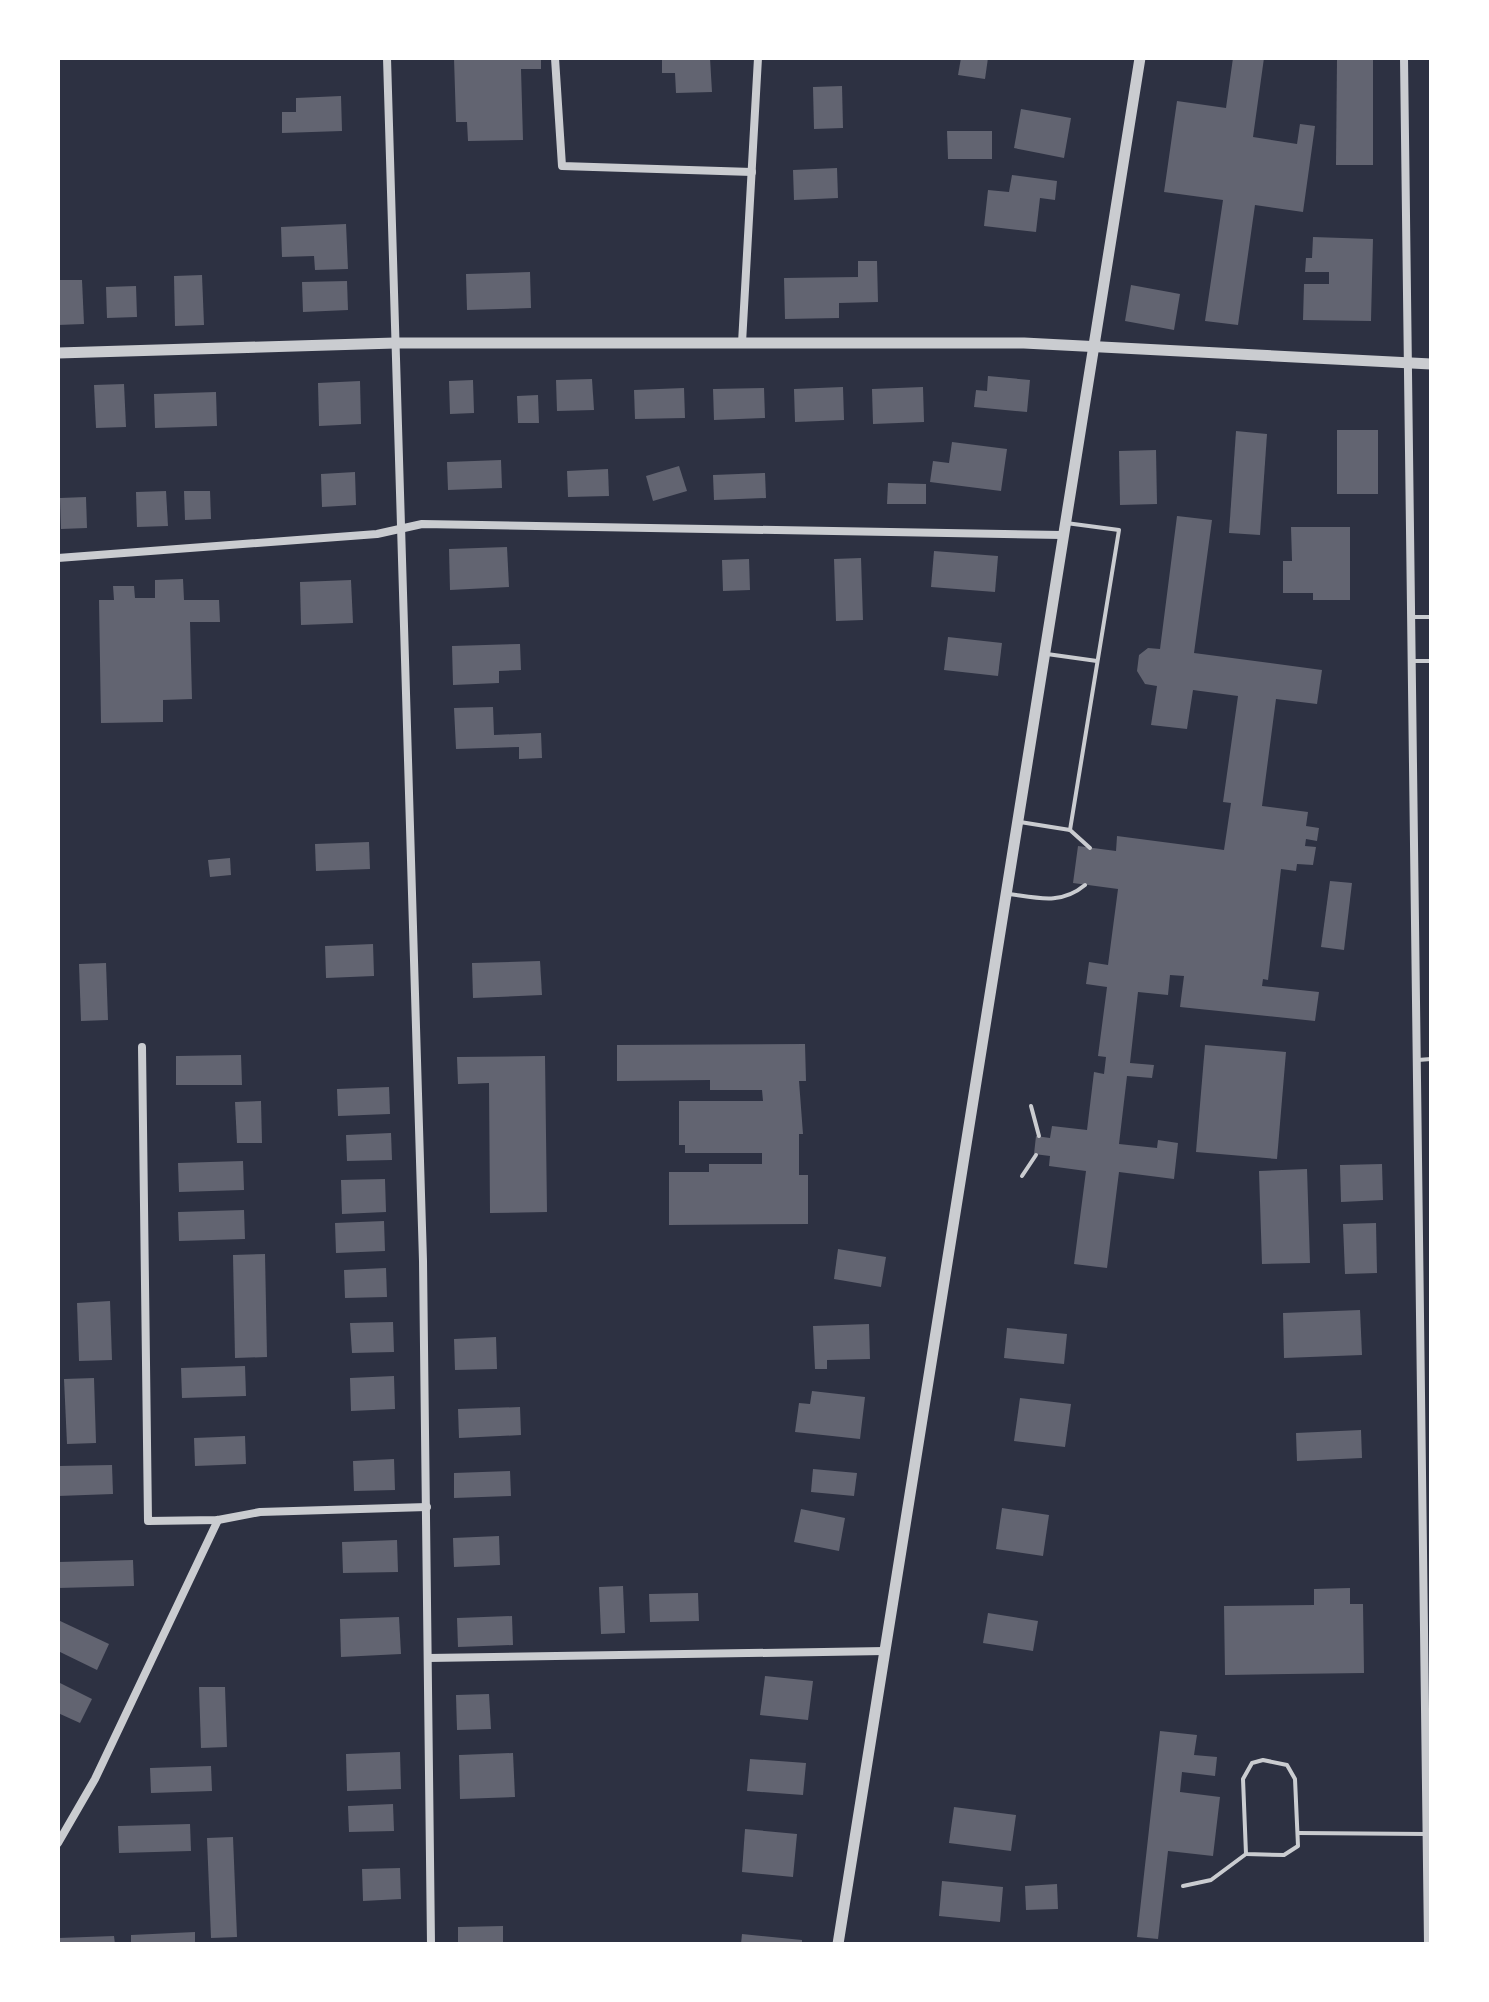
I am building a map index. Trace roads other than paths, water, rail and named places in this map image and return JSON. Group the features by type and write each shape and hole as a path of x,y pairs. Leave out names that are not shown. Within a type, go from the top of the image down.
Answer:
{"street":[{"path":"387,58 427,1507 431,1944"},
{"path":"555,58 562,166 752,172"},
{"path":"742,343 758,58"},
{"path":"838,1944 1140,58"},
{"path":"1404,58 1428,1944"},
{"path":"58,353 395,343 742,343 1092,346 1431,364"},
{"path":"58,558 377,534 422,524 1063,529"},
{"path":"142,1047 148,1521 218,1520 260,1512 427,1507"},
{"path":"58,1843 95,1779 218,1520"},
{"path":"428,1658 885,1651"}],"lane":[{"path":"1063,529 1119,530 1070,830"},
{"path":"1411,617 1431,617"},
{"path":"1044,653 1097,661"},
{"path":"1412,661 1431,661"},
{"path":"1017,822 1070,830 1090,848"},
{"path":"1006,894 1057,900 1072,896 1085,885"},
{"path":"1418,1060 1431,1059"},
{"path":"1031,1106 1039,1136"},
{"path":"1022,1176 1036,1155"},
{"path":"1183,1886 1211,1880 1246,1854 1293,1852 1298,1846 1293,1770 1280,1761 1252,1763 1243,1779 1246,1854"},
{"path":"1298,1833 1428,1834"}]}
